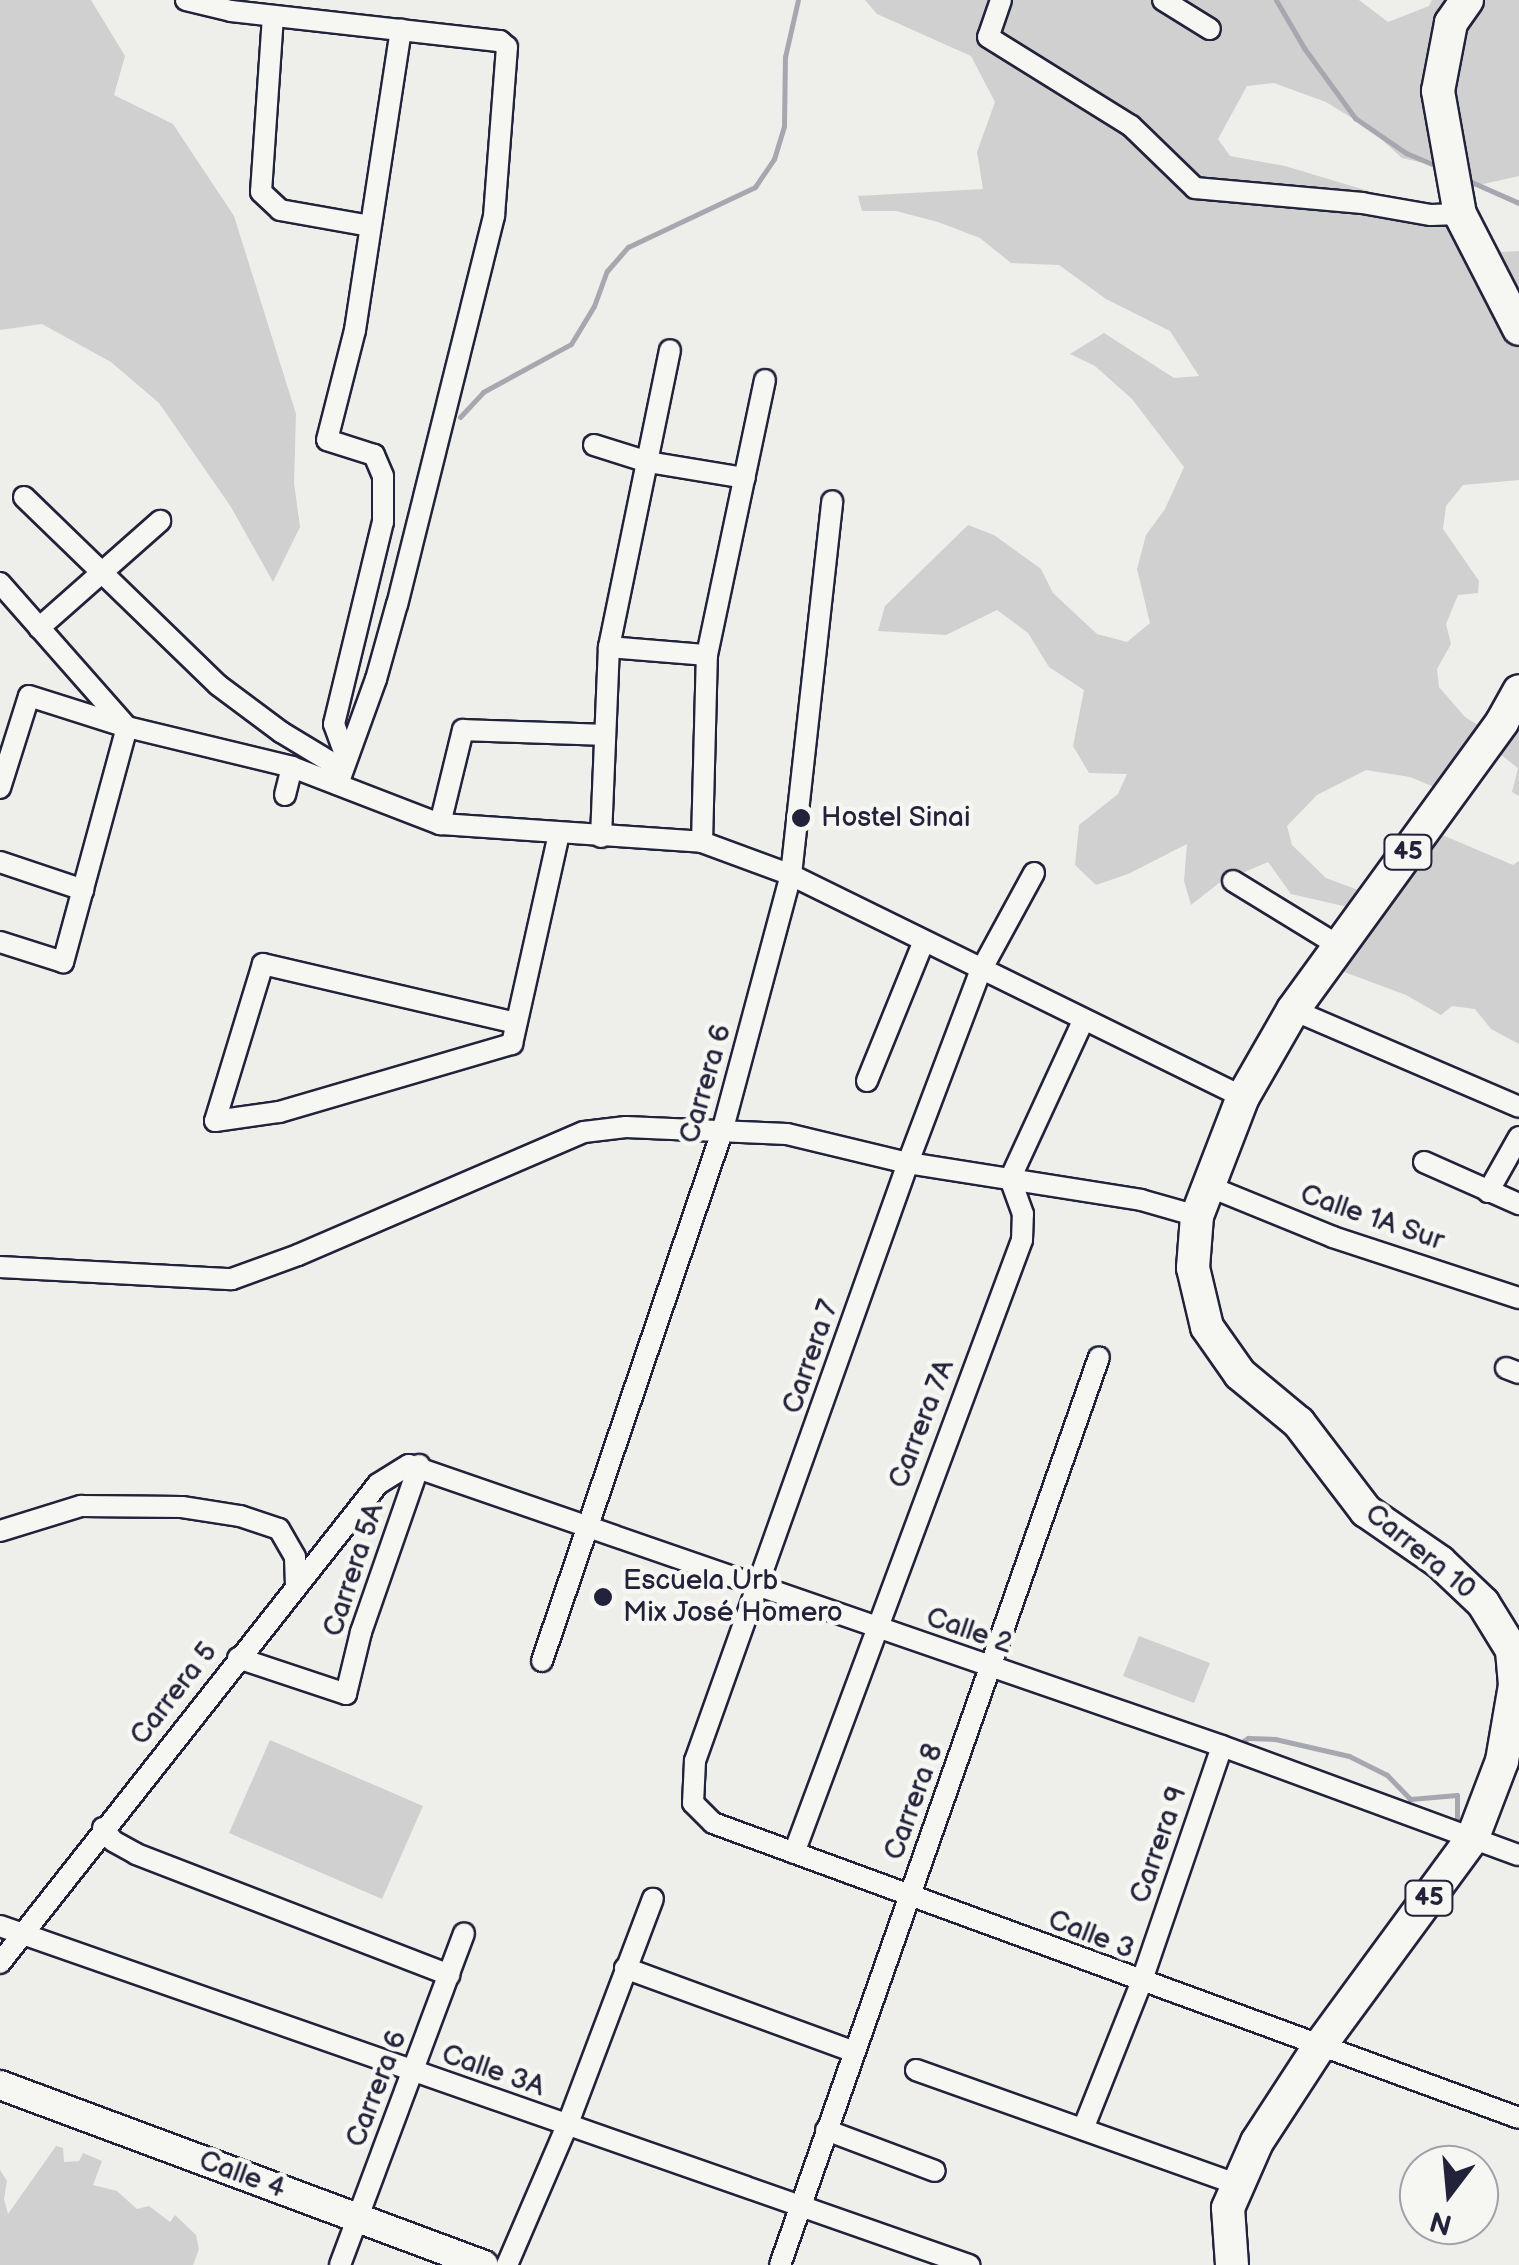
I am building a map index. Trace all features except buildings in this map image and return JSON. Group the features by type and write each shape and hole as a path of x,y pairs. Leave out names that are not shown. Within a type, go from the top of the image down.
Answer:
{"main road":[{"path":"1467,0 1451,23 1438,91 1460,214 1519,329"},
{"name":"45","path":"1293,1010 1502,722 1519,692"},
{"name":"Carrera 10","path":"1232,2265 1228,2208 1236,2184 1257,2142 1319,2047 1473,1837 1510,1726 1515,1685 1512,1650 1483,1603 1440,1562 1366,1511 1299,1422 1240,1374 1207,1327 1193,1268 1203,1201 1244,1098 1293,1010"},
{"name":"Calle 4","path":"0,2085 484,2265"}],"street":[{"path":"186,0 273,16 500,40 507,46 494,216 387,638 342,770"},
{"path":"1001,0 988,37 1131,126 1195,188 1362,203 1430,216 1460,214"},
{"path":"1162,0 1210,29"},
{"path":"273,16 260,192 280,210 370,226"},
{"path":"342,770 334,724 383,522 383,476 374,455 327,440 355,330 401,30"},
{"path":"601,837 609,647 670,350"},
{"path":"702,842 707,655 766,380"},
{"path":"594,445 648,462 745,478"},
{"path":"24,497 97,572 218,685 281,732 440,824 702,842 790,875 980,972 1244,1098"},
{"name":"Carrera 6","path":"542,1661 722,1132 790,875 832,501"},
{"path":"38,628 97,572 160,521"},
{"path":"0,583 127,727"},
{"path":"353,640 387,638"},
{"path":"609,647 707,655"},
{"path":"0,788 29,696 127,727 292,767 342,770"},
{"path":"0,942 63,962 127,727"},
{"path":"440,824 462,730 605,735"},
{"path":"285,795 292,767"},
{"path":"516,1023 263,964 215,1121 280,1112 512,1044 559,834"},
{"path":"0,862 83,890"},
{"name":"Carrera 7","path":"695,1761 980,972 1034,872"},
{"path":"1233,881 1339,946"},
{"path":"867,1082 923,944"},
{"path":"1293,1010 1519,1107"},
{"path":"1010,1178 1083,1020"},
{"name":"Calle 1A Sur","path":"0,1268 232,1279 298,1255 584,1132 626,1126 787,1134 908,1163 1142,1200 1203,1201 1332,1237 1519,1298"},
{"path":"1488,1192 1519,1137"},
{"path":"1424,1162 1519,1204"},
{"name":"Carrera 7A","path":"794,1853 874,1628 1022,1240 1023,1214 1010,1178"},
{"name":"Carrera 8","path":"780,2265 852,2051 992,1668 1099,1357"},
{"name":"Calle 2","path":"409,1466 591,1525 874,1628 1222,1746 1519,1855"},
{"name":"Carrera 5","path":"0,1964 378,1484 409,1466"},
{"name":"Carrera 5A","path":"238,1658 346,1694 360,1632 409,1466"},
{"path":"0,1531 81,1506 182,1507 240,1516 279,1529 295,1557 296,1586"},
{"name":"Carrera 9","path":"1084,2130 1141,1983 1222,1746"},
{"name":"Calle 3","path":"695,1761 692,1802 700,1814 1141,1983 1519,2118"},
{"path":"104,1828 113,1841 136,1854 449,1975"},
{"path":"507,2265 567,2126 653,1899"},
{"name":"Calle 3A","path":"0,1926 969,2265"},
{"name":"Carrera 6","path":"340,2265 464,1933"},
{"path":"625,1968 852,2051"},
{"path":"916,2070 1236,2184"},
{"path":"826,2130 935,2170"}],"shaded area":[{"path":"0,0 91,0 125,56 114,95 173,124 234,216 296,414 294,483 300,527 273,582 231,507 159,403 111,362 42,324 0,330"},
{"path":"865,0 1359,0 1388,22 1429,6 1432,0 1519,0 1519,176 1470,187 1436,166 1402,158 1371,130 1326,102 1274,83 1247,86 1218,139 1230,156 1285,166 1385,196 1397,213 1452,223 1482,236 1502,252 1519,251 1519,480 1463,485 1446,506 1443,529 1479,581 1478,593 1458,595 1446,624 1451,644 1437,669 1439,687 1465,717 1501,739 1519,712 1519,796 1512,792 1518,768 1496,751 1453,769 1434,787 1410,777 1366,770 1317,795 1287,826 1292,845 1326,878 1358,890 1390,889 1433,831 1513,865 1519,861 1519,1044 1491,1029 1475,1009 1452,1006 1441,1015 1406,995 1336,969 1378,914 1291,894 1268,862 1219,883 1191,905 1184,881 1187,844 1128,874 1096,885 1075,865 1079,825 1118,794 1127,774 1089,773 1073,746 1084,690 1049,667 1028,633 997,610 946,635 878,631 885,606 968,525 994,535 1041,569 1053,593 1097,634 1127,642 1150,623 1137,569 1146,535 1165,509 1184,467 1132,399 1095,366 1070,354 1104,333 1174,378 1199,376 1170,331 1106,299 1059,265 1011,263 980,238 938,222 896,211 862,211 858,196 983,189 977,152 995,102 971,56 877,14"},
{"path":"1139,1636 1210,1663 1194,1703 1123,1676"},
{"path":"270,1740 423,1806 382,1899 229,1833"},
{"path":"56,2146 63,2148 64,2162 79,2161 83,2153 102,2161 93,2185 117,2191 137,2209 149,2206 170,2222 175,2215 196,2235 199,2249 193,2265 0,2265 0,2170 7,2181 4,2199 8,2214"}],"waterway":[{"path":"460,417 483,392 571,344 594,306 607,271 628,247 755,187 774,159 784,126 785,57 798,0"},
{"path":"1276,0 1304,48 1355,118 1406,153 1439,167"},
{"path":"1467,180 1519,203"},
{"path":"1239,1744 1248,1738 1275,1739 1349,1756 1387,1775 1410,1799 1457,1795 1457,1821"}],"place":[{"name":"Hostel Sinai","path":"801,818"},
{"name":"Escuela Urb Mix José Homero","path":"603,1597"}]}
